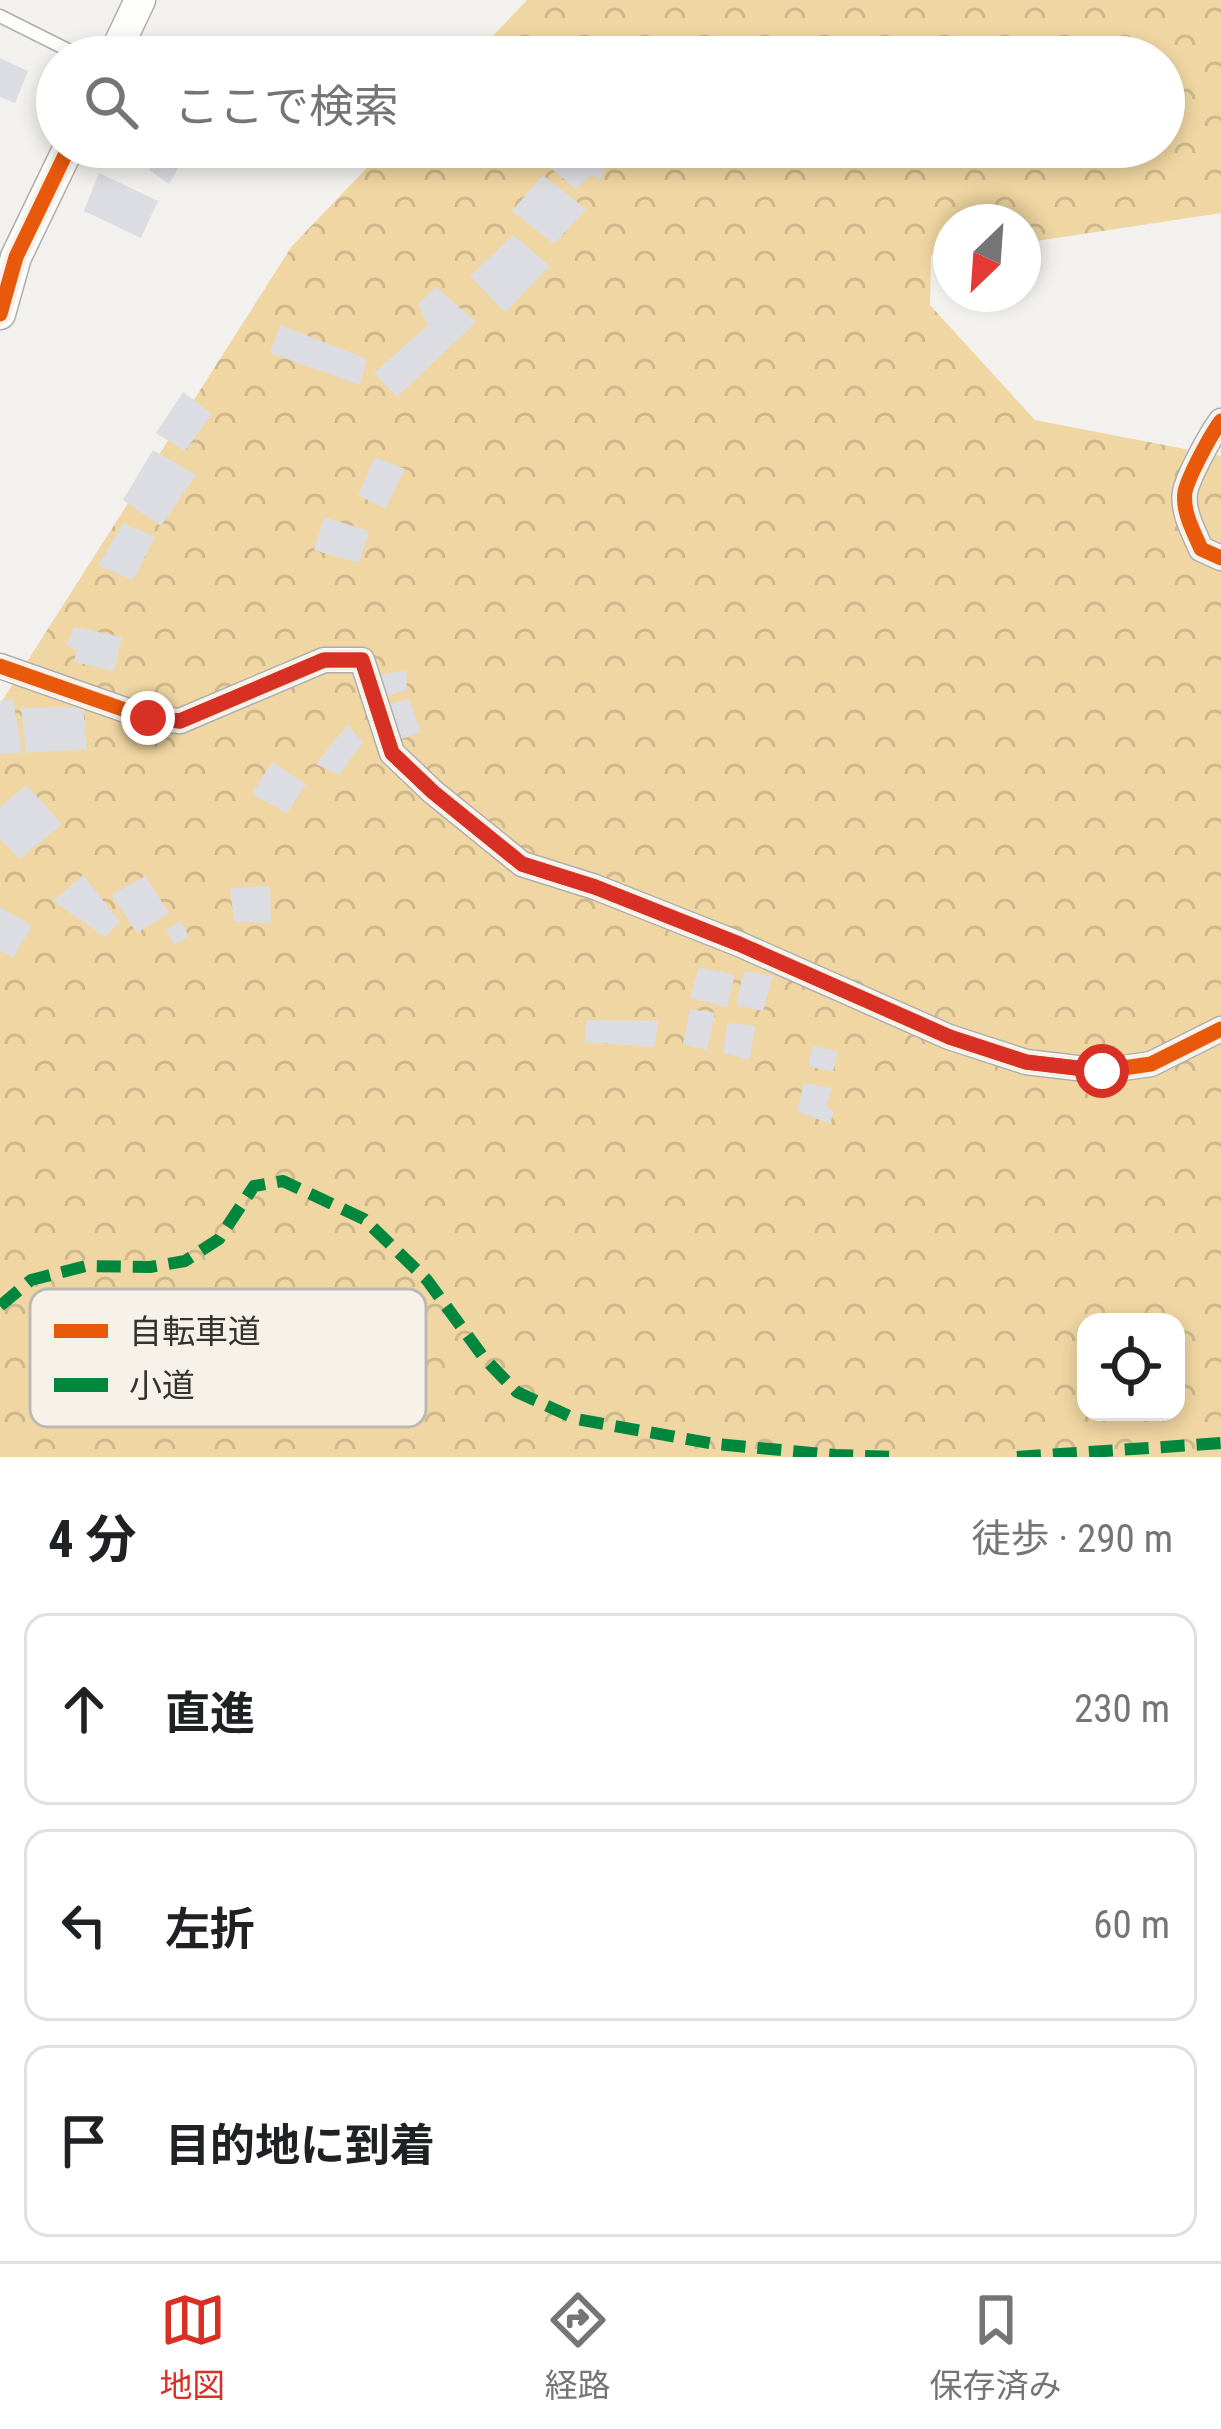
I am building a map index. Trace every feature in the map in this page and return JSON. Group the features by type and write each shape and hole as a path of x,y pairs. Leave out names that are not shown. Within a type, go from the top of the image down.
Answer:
{"street":[{"path":"122,36 140,0"},
{"path":"0,314 16,257 59,168"},
{"path":"1221,421 1185,491 1187,516 1201,549 1221,558"},
{"path":"0,666 148,718 180,721 324,660 362,660 392,753 522,864 595,887 950,1037 1026,1062 1102,1071 1151,1064 1221,1029"}],"lane":[{"path":"0,16 40,36"}],"green space":[{"path":"527,0 1221,0 1221,213 1041,240 1041,204 933,204 930,305 1035,420 1221,456 1221,1457 0,1457 0,704 292,246 367,168 1185,168 1185,36 493,36"}],"building":[{"path":"0,58 28,71 15,103 0,97"},
{"path":"150,168 178,168 169,184"},
{"path":"550,168 605,168 600,180 591,175 576,189"},
{"path":"99,173 158,201 141,238 84,211"},
{"path":"543,175 586,209 554,244 512,211"},
{"path":"513,235 550,266 505,312 470,276"},
{"path":"436,287 476,322 397,397 374,373 428,325 418,304"},
{"path":"280,325 367,359 360,385 270,353"},
{"path":"183,392 212,414 185,451 156,433"},
{"path":"153,450 196,475 161,526 123,500"},
{"path":"375,457 405,469 385,509 358,495"},
{"path":"324,517 369,531 359,563 314,550"},
{"path":"123,523 155,537 133,580 98,566"},
{"path":"74,627 122,637 114,671 74,662 77,650 66,645"},
{"path":"406,670 407,690 380,698 377,676"},
{"path":"13,699 22,753 0,754 0,701"},
{"path":"409,699 421,732 396,741 388,705"},
{"path":"83,707 87,749 26,753 21,708"},
{"path":"347,725 363,742 339,775 316,764"},
{"path":"272,762 306,784 287,813 252,794"},
{"path":"26,785 62,824 20,859 0,839 0,807"},
{"path":"83,875 120,922 105,937 53,901"},
{"path":"145,876 169,913 137,933 111,895"},
{"path":"270,886 271,923 234,922 230,888"},
{"path":"0,907 32,926 13,958 0,951"},
{"path":"180,921 189,936 174,945 166,930"},
{"path":"699,967 735,975 727,1007 690,998"},
{"path":"744,971 773,976 763,1011 736,1005"},
{"path":"690,1009 715,1013 707,1050 683,1044"},
{"path":"587,1020 658,1021 655,1047 584,1042"},
{"path":"727,1023 756,1026 749,1060 723,1053"},
{"path":"812,1046 838,1051 833,1072 808,1066"},
{"path":"804,1083 832,1088 826,1106 834,1112 830,1124 797,1111"}],"marked path":[{"path":"0,1306 31,1280 86,1266 150,1267 185,1261 219,1239 254,1186 283,1181 364,1219 427,1280 484,1358 517,1392 576,1419 715,1444 900,1457"},
{"path":"1017,1457 1221,1443"}],"cycle path":[{"path":"0,314 16,257 59,168"},
{"path":"1221,421 1195,466 1185,499 1201,549 1221,558"},
{"path":"0,666 148,718 180,721 324,660 362,660 392,753 522,864 595,887 739,944 949,1037 1026,1062 1102,1071 1151,1064 1221,1029"}],"route":[{"path":"148,718 180,721 324,660 362,660 392,753 522,864 595,887 739,944 950,1037 1026,1062 1102,1071"}]}
